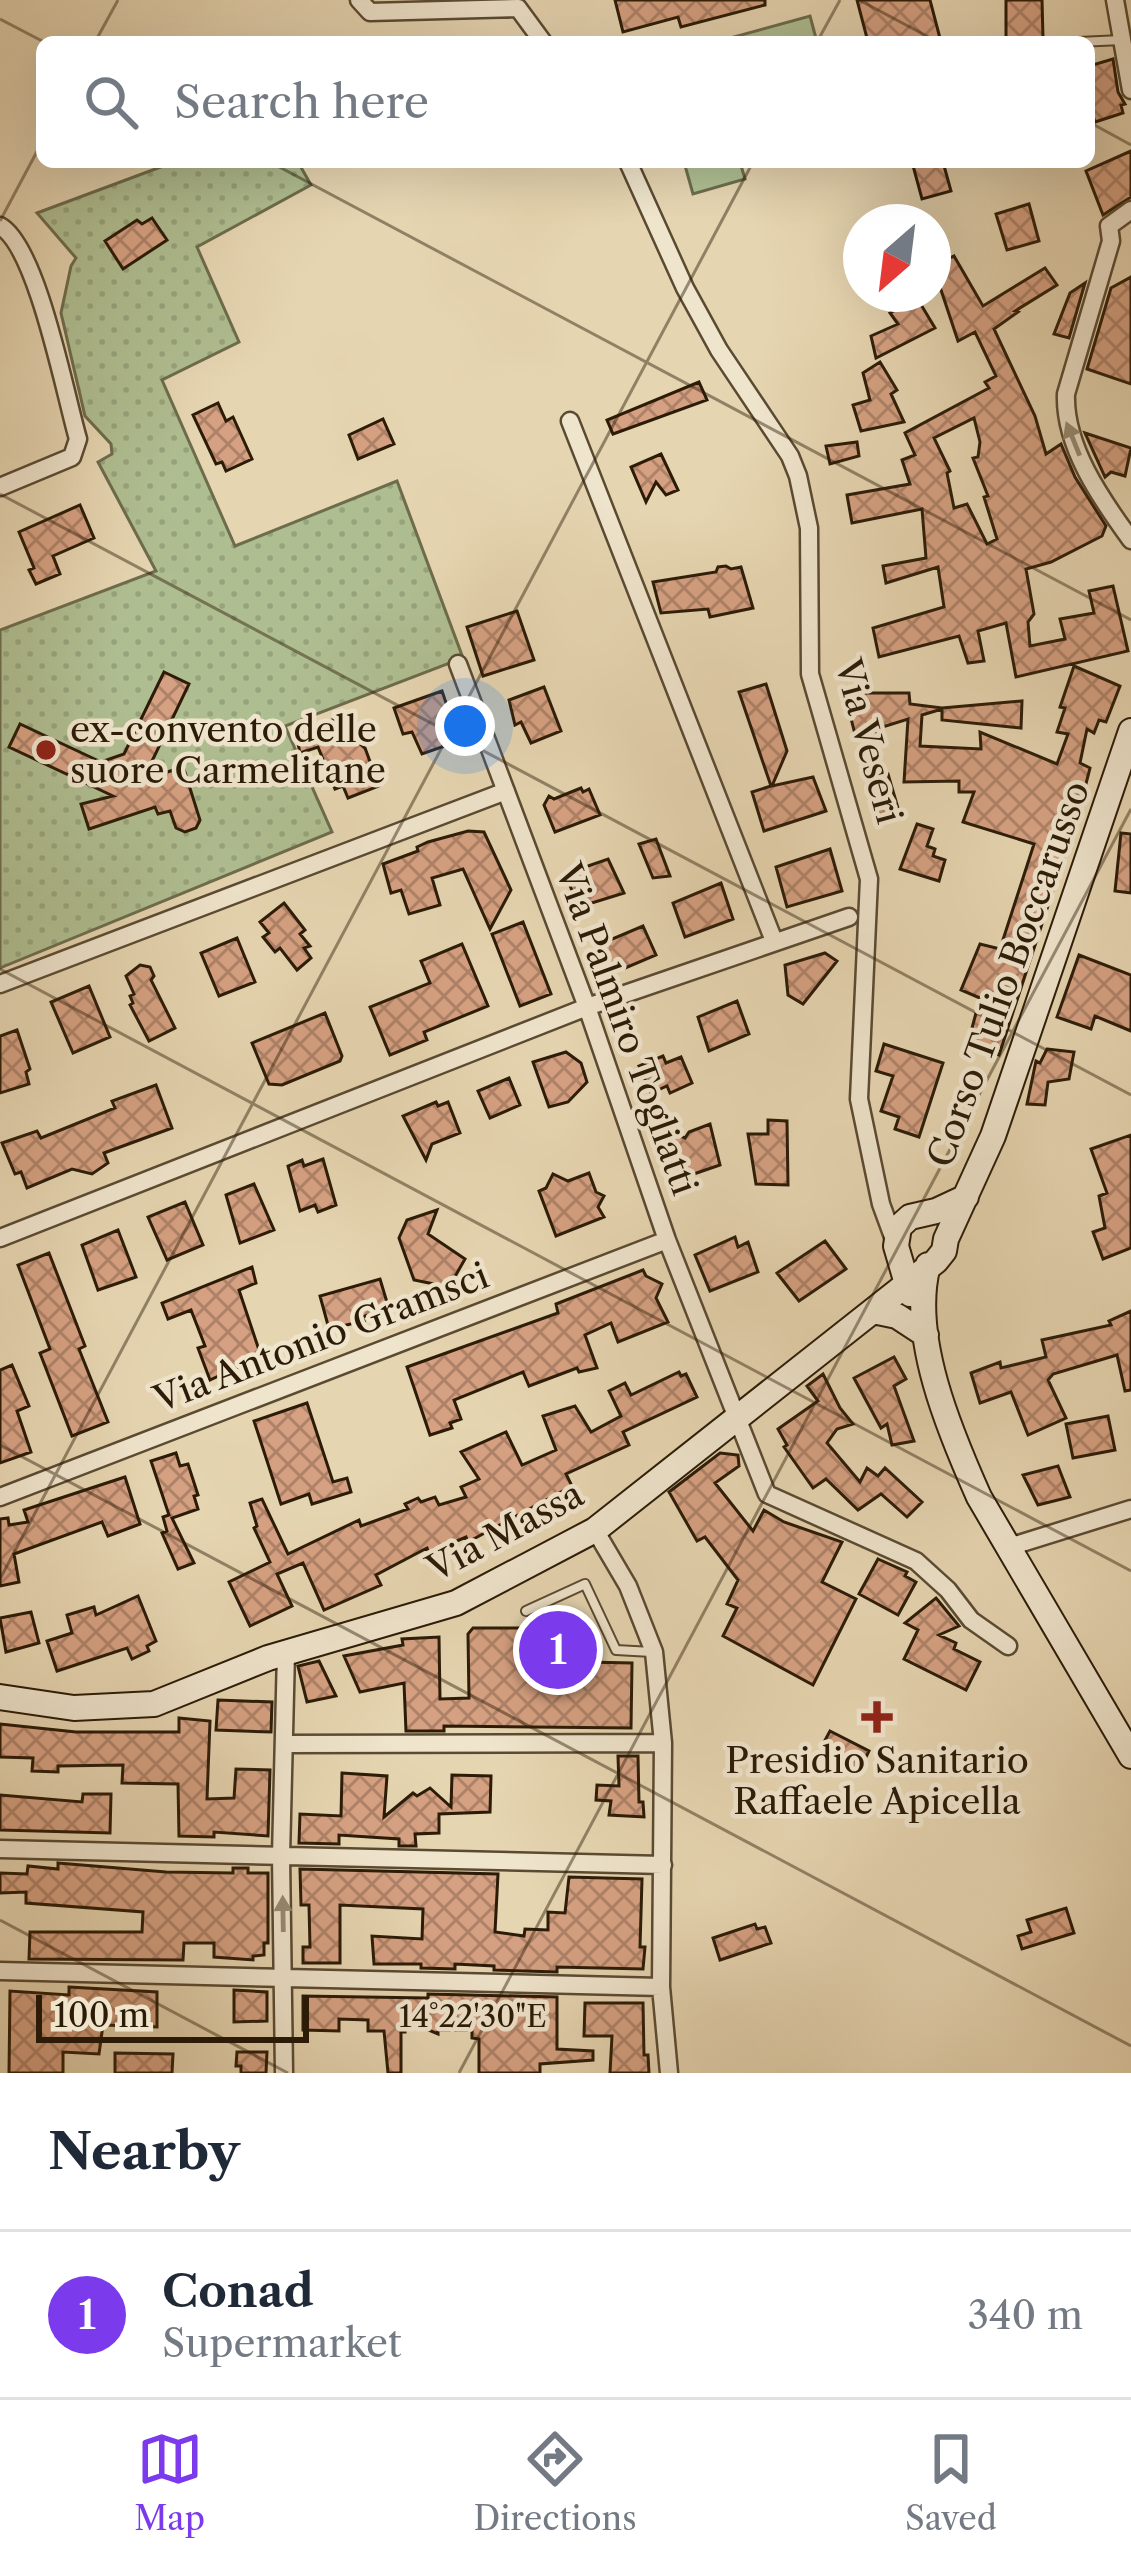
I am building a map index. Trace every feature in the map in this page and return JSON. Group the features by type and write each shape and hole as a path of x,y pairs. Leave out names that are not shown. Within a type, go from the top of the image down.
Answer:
{"street":[{"path":"359,0 370,12 518,8 538,36"},
{"path":"1115,0 1131,90"},
{"name":"Via Veseri","path":"631,168 718,350 790,456 798,476 808,528 810,674 869,879 859,1099 886,1223 898,1250"},
{"path":"1131,210 1109,226 1111,241 1066,394 1065,415 1074,445 1131,540"},
{"path":"0,226 28,258 78,439 72,457 0,487"},
{"path":"570,421 774,941"},
{"name":"Via Palmiro Togliatti","path":"458,664 587,1007 667,1240 767,1494 916,1561 948,1590 971,1620 1008,1646"},
{"name":"Corso Tulio Boccarusso","path":"946,1239 993,1136 1131,730"},
{"path":"0,984 506,790"},
{"path":"0,1238 587,1007 849,917"},
{"path":"882,1192 918,1215 935,1219 946,1239 942,1254 928,1265 915,1265 898,1250"},
{"path":"966,1197 899,1227 898,1250 907,1282 959,1450 979,1497 1131,1756"},
{"name":"Via Antonio Gramsci","path":"0,1497 667,1240"},
{"path":"926,1335 922,1304 928,1265"},
{"name":"Via Massa","path":"0,1697 74,1708 154,1704 286,1652 456,1603 595,1530 928,1265"},
{"path":"873,1311 897,1316 926,1335"},
{"path":"1010,1547 1131,1509"},
{"path":"595,1530 628,1586 654,1652 663,1743 662,1987 668,2073"},
{"path":"284,2073 281,1856 286,1652"},
{"path":"284,1744 663,1743"},
{"path":"0,1850 663,1864"},
{"path":"0,1971 662,1987"}],"lane":[{"path":"1095,41 1124,40"},
{"path":"526,1611 585,1584 616,1651 654,1652"}],"green space":[{"path":"810,16 815,36 738,36"},
{"path":"158,168 301,168 311,185 197,247 239,342 162,380 235,546 397,481 463,658 285,726 332,832 0,968 0,630 156,571 98,462 112,454 111,444 85,416 61,313 76,258 37,213"},
{"path":"686,168 742,168 745,179 693,194"}],"building":[{"path":"615,0 765,0 765,5 681,27 678,17 623,32"},
{"path":"857,0 930,0 939,36 866,36"},
{"path":"1006,0 1042,0 1043,36 1006,36"},
{"path":"1113,59 1118,92 1125,104 1121,105 1123,113 1095,122 1095,64"},
{"path":"1131,151 1131,197 1103,215 1086,171"},
{"path":"914,168 945,168 951,191 922,199"},
{"path":"1029,204 1039,241 1007,250 996,214"},
{"path":"152,218 167,240 123,269 105,241 137,220 142,224"},
{"path":"951,257 983,306 1045,268 1057,285 994,329 1035,416 1046,454 1061,444 1075,477 1106,526 1102,536 1026,569 1034,614 1028,622 1030,646 1065,639 1060,619 1094,613 1089,591 1113,586 1128,651 1016,677 1006,623 978,631 984,661 968,663 959,636 879,657 873,628 944,607 938,567 886,583 883,566 926,558 922,509 852,523 847,495 910,484 902,460 915,455 905,433 989,388 985,382 996,376 975,332 958,341 948,312","holes":["974,418 978,457 973,458 997,539 987,544 967,504 954,508 950,471 934,438"]},
{"path":"1131,277 1131,384 1087,369 1111,288"},
{"path":"1085,283 1069,338 1054,334 1070,293"},
{"path":"925,312 935,328 876,358 871,336 898,324 890,313"},
{"path":"880,362 897,390 891,394 904,422 861,431 853,405 870,400 863,373"},
{"path":"699,382 707,400 613,434 607,420"},
{"path":"218,403 226,421 233,417 252,459 226,471 222,462 216,464 193,415"},
{"path":"383,419 394,444 358,459 349,435"},
{"path":"1085,433 1131,448 1125,476 1111,472 1105,477"},
{"path":"857,442 859,456 830,464 826,446"},
{"path":"661,454 678,490 666,495 656,482 646,502 631,467"},
{"path":"80,505 94,538 53,556 60,574 36,584 19,532"},
{"path":"726,566 741,567 753,608 710,617 708,609 661,613 653,582 716,572"},
{"path":"517,611 534,660 483,676 467,627"},
{"path":"1074,666 1120,686 1106,722 1099,720 1094,733 1087,729 1080,763 1090,768 1079,811 999,1055 968,1043 980,998 961,990 980,944 1000,949 1034,844 963,822 974,792 959,792 959,781 904,782 908,719 856,738 844,691 866,682 867,693 909,693 910,704 942,708 1022,701 1021,728 942,720 942,709 922,715 920,746 981,749 980,732 1057,764 1068,734 1057,732 1065,708 1060,707"},
{"name":"ex-convento delle suore Carmelitane","path":"164,672 189,684 142,782 183,766 200,820 196,828 185,832 176,828 170,811 158,814 155,807 89,829 81,804 113,796 9,747 20,724 101,762 124,754"},
{"path":"766,684 787,751 772,786 813,777 826,811 764,831 752,792 771,786 739,692"},
{"path":"544,687 561,731 531,743 521,722 515,725 509,700"},
{"path":"442,691 459,741 422,754 412,732 403,734 394,708"},
{"path":"332,720 365,748 379,786 348,798 343,786 335,789 318,747 300,753 296,734"},
{"path":"873,773 888,774 900,815 878,814 880,805 873,804"},
{"path":"581,788 583,792 589,789 600,815 555,832 544,805 549,796 554,799"},
{"path":"917,824 933,829 927,846 935,849 933,856 945,860 939,881 900,869"},
{"path":"468,831 484,832 511,890 490,929 463,869 432,878 440,905 409,914 401,890 391,893 383,864 418,851 417,847 428,842"},
{"path":"1121,833 1131,834 1131,893 1115,891"},
{"path":"656,839 670,876 653,878 639,844"},
{"path":"830,849 842,891 787,907 776,867"},
{"path":"608,859 624,893 579,907 565,874"},
{"path":"721,883 733,919 685,937 673,903"},
{"path":"284,903 305,930 300,934 310,946 304,948 311,958 297,970 280,948 275,952 263,937 269,933 260,922"},
{"path":"523,922 551,994 520,1006 492,934"},
{"path":"643,926 656,955 611,974 598,945"},
{"path":"237,938 255,982 219,996 201,953"},
{"path":"462,944 488,1006 424,1032 427,1040 390,1055 370,1007 430,983 421,961"},
{"path":"825,953 837,961 803,1004 788,995 785,965"},
{"path":"1079,955 1131,975 1131,1031 1095,1016 1091,1029 1057,1017"},
{"path":"140,965 150,967 151,980 175,1028 149,1041 130,1005 134,994 126,976"},
{"path":"89,986 110,1037 73,1053 51,1002"},
{"path":"737,1001 749,1034 709,1051 698,1017"},
{"path":"325,1013 340,1061 282,1085 269,1084 252,1043"},
{"path":"17,1030 30,1069 26,1072 29,1084 0,1093 0,1036"},
{"path":"884,1044 943,1063 919,1137 895,1129 899,1117 881,1111 893,1076 876,1071"},
{"path":"1047,1049 1074,1052 1069,1079 1048,1082 1045,1105 1027,1104 1036,1061 1040,1063"},
{"path":"566,1052 581,1063 587,1082 568,1102 549,1107 533,1062"},
{"path":"663,1056 666,1063 681,1057 692,1083 670,1093 667,1086 651,1093 639,1066"},
{"path":"509,1078 520,1105 490,1118 478,1091"},
{"path":"156,1085 172,1128 104,1153 108,1163 92,1174 72,1169 27,1188 21,1172 15,1174 2,1143 37,1131 41,1138 115,1108 112,1101"},
{"path":"436,1102 438,1106 448,1102 460,1133 432,1144 426,1160 403,1116"},
{"path":"768,1120 787,1121 788,1185 756,1184 748,1134 768,1134"},
{"path":"710,1124 720,1165 682,1178 678,1168 663,1160 675,1133 685,1138"},
{"path":"1131,1135 1131,1248 1103,1259 1093,1232 1105,1228 1099,1196 1107,1193 1091,1149"},
{"path":"323,1159 336,1205 318,1212 315,1205 300,1211 288,1166"},
{"path":"589,1173 596,1192 604,1196 598,1207 604,1217 556,1236 539,1191 553,1174 568,1181"},
{"path":"254,1184 274,1230 240,1243 226,1195"},
{"path":"185,1202 203,1245 167,1260 148,1217"},
{"path":"437,1210 428,1234 465,1259 449,1287 414,1280 399,1238 407,1220"},
{"path":"118,1230 136,1277 98,1290 82,1245"},
{"path":"735,1237 738,1247 748,1242 758,1272 710,1291 695,1255"},
{"path":"825,1241 846,1269 799,1301 777,1273"},
{"path":"49,1253 108,1422 72,1436 40,1353 50,1349 18,1265"},
{"path":"252,1267 256,1283 239,1290 261,1356 210,1380 198,1348 205,1346 191,1310 168,1319 162,1303"},
{"path":"643,1270 662,1284 656,1298 668,1322 618,1342 611,1323 585,1335 597,1368 579,1372 577,1368 529,1386 523,1372 454,1400 461,1419 450,1423 452,1428 430,1435 407,1367 558,1313 556,1304"},
{"path":"380,1279 389,1309 329,1329 320,1296"},
{"path":"1131,1311 1131,1390 1125,1391 1117,1355 1053,1374 1048,1380 1066,1418 1028,1435 1011,1392 980,1403 971,1373 1000,1362 1001,1368 1046,1357 1042,1340 1111,1325 1109,1321"},
{"path":"894,1357 906,1379 894,1386 914,1441 892,1445 887,1424 881,1428 854,1378"},
{"path":"12,1365 29,1406 17,1411 31,1452 0,1463 0,1370"},
{"path":"679,1372 686,1374 697,1397 623,1432 629,1445 566,1474 572,1486 468,1542 466,1537 429,1553 427,1548 376,1575 381,1585 324,1610 303,1563 277,1574 292,1606 250,1626 229,1582 270,1562 254,1528 250,1503 262,1499 288,1554 359,1520 361,1526 408,1509 405,1504 418,1498 421,1502 435,1497 439,1505 466,1497 461,1487 479,1479 461,1452 506,1432 522,1465 556,1450 543,1416 575,1406 591,1432 621,1416 609,1391 625,1383 631,1395"},
{"path":"823,1374 853,1424 837,1429 827,1443 860,1482 867,1468 878,1476 885,1468 922,1502 907,1517 881,1494 858,1510 826,1479 813,1488 784,1447 778,1429 818,1401 807,1386"},
{"path":"307,1403 333,1482 347,1478 351,1492 312,1504 309,1494 281,1504 254,1421"},
{"path":"1108,1416 1115,1450 1073,1458 1066,1424"},
{"path":"176,1453 180,1466 188,1464 198,1495 194,1496 198,1509 172,1518 194,1563 178,1569 162,1533 167,1531 163,1517 169,1515 151,1461"},
{"path":"720,1453 738,1455 739,1466 715,1483 753,1531 764,1510 842,1542 822,1582 856,1599 813,1685 723,1636 737,1608 727,1604 738,1580 705,1537 697,1541 669,1492"},
{"path":"1058,1466 1070,1497 1038,1505 1023,1475"},
{"path":"125,1477 140,1524 108,1536 102,1522 14,1554 19,1582 0,1586 0,1519 8,1518 9,1525 28,1522 24,1510"},
{"path":"878,1559 907,1572 905,1576 916,1582 898,1615 859,1594"},
{"path":"138,1596 156,1641 147,1646 149,1651 132,1659 127,1648 57,1671 47,1641 72,1633 67,1615 94,1607 96,1615"},
{"path":"936,1598 959,1626 939,1635 980,1662 966,1690 904,1659 918,1630 905,1623"},
{"path":"31,1612 39,1643 6,1652 0,1618"},
{"path":"473,1628 586,1628 585,1662 632,1663 631,1728 444,1726 444,1731 406,1731 404,1683 360,1692 344,1656 403,1645 402,1639 439,1637 440,1699 469,1698 468,1634"},
{"path":"319,1661 336,1696 307,1702 298,1666"},
{"path":"218,1700 272,1702 271,1732 216,1730"},
{"path":"179,1718 210,1721 207,1799 234,1798 236,1769 270,1770 268,1836 214,1832 214,1837 179,1836 178,1784 122,1783 123,1765 32,1771 33,1758 0,1757 0,1724 76,1732 179,1732"},
{"path":"830,1731 869,1751 858,1773 840,1764 844,1758 822,1746"},
{"path":"618,1756 638,1756 644,1817 609,1815 611,1801 596,1800 597,1785 619,1786"},
{"path":"342,1773 387,1776 384,1817 413,1793 417,1796 430,1788 451,1807 452,1775 491,1776 490,1812 439,1814 439,1833 415,1834 416,1846 399,1846 399,1839 339,1835 339,1844 299,1843 300,1814 341,1816"},
{"path":"83,1794 111,1794 110,1833 0,1830 0,1795 82,1802"},
{"path":"58,1863 166,1872 233,1873 233,1868 248,1868 248,1873 268,1873 264,1955 253,1956 253,1960 214,1957 214,1943 184,1943 183,1960 29,1959 30,1932 142,1932 143,1912 26,1903 26,1892 0,1893 0,1873 27,1874 28,1866 58,1869"},
{"path":"300,1869 498,1874 495,1932 524,1936 525,1929 548,1930 548,1912 565,1913 569,1877 642,1879 643,1969 557,1967 557,1972 374,1964 372,1936 422,1939 423,1909 340,1905 340,1963 303,1963 303,1947 310,1947 309,1905 301,1905"},
{"path":"1066,1908 1074,1933 1022,1949 1018,1936 1031,1932 1027,1920"},
{"path":"755,1924 757,1929 765,1927 771,1943 720,1960 713,1938"},
{"path":"69,1987 157,1992 157,2027 103,2025 99,2054 63,2052 63,2073 9,2073 10,1991 69,1995"},
{"path":"234,1990 267,1992 267,2021 234,2022"},
{"path":"428,1994 557,1997 557,2049 593,2051 593,2060 540,2064 540,2073 479,2073 479,2039 472,2038 472,2030 438,2030 438,2034 405,2020 401,2073 388,2073 384,2031 368,2031 368,2020 339,2019 339,2031 303,2030 303,1996 428,1998"},
{"path":"585,2003 643,2003 649,2073 610,2073 612,2036 584,2036"},
{"path":"237,2052 267,2052 266,2073 241,2073 241,2066 236,2066"},
{"path":"115,2053 173,2054 172,2073 115,2073"}],"place":[{"name":"ex-convento delle suore Carmelitane","path":"46,750"},
{"name":"Conad","path":"558,1650"},
{"name":"Presidio Sanitario Raffaele Apicella","path":"877,1717"}]}
